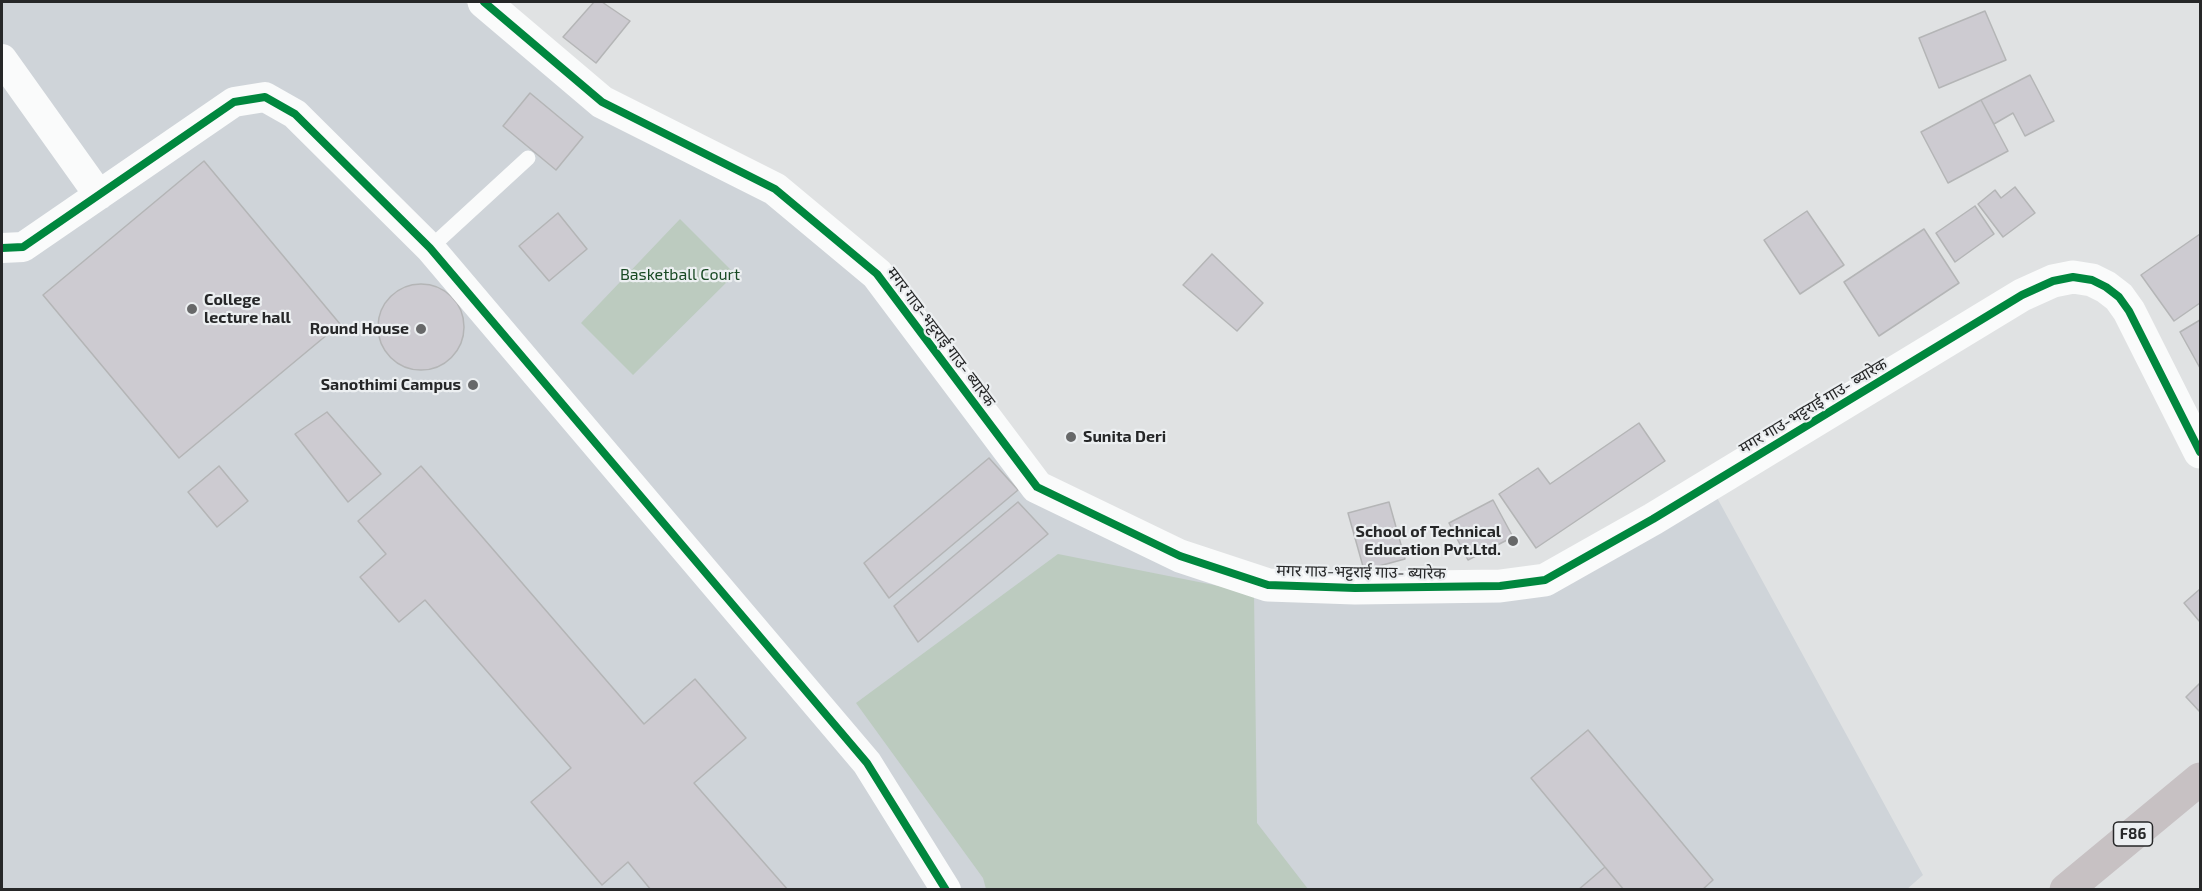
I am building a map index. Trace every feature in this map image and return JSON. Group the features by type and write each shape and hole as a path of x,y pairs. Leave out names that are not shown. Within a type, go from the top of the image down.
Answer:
{"main road":[{"name":"F86","path":"2066,890 2200,779"}],"street":[{"name":"मगर गाउ-भट्टराई गाउ- ब्यारेक","path":"484,2 602,102 775,189 877,274 1037,487 1180,556 1268,585 1355,588 1478,587 1545,580 1653,519 2022,296 2053,281 2073,277 2092,280 2119,297 2129,311 2200,452"},
{"path":"2,59 99,195"},
{"path":"2,248 23,247 234,102 265,97 295,114 430,248 867,763 946,890"}],"lane":[{"path":"430,248 528,158"}],"shaded area":[{"name":"Sanothimi Campus","path":"2,2 465,2 592,111 764,193 863,276 1030,498 1179,569 1501,594 1715,494 1923,875 1906,890 2,890"}],"green space":[{"name":"Basketball Court","path":"680,219 735,274 633,375 581,323"},
{"path":"1058,554 1254,593 1257,823 1308,889 986,889 983,878 856,703"}],"building":[{"path":"594,2 602,2 630,21 596,63 563,37"},
{"path":"1985,11 2006,60 1939,88 1919,38"},
{"path":"2030,75 2054,121 2025,136 2013,113 1994,124 1981,100"},
{"path":"530,93 583,137 556,170 503,126"},
{"path":"1981,100 2008,151 1948,183 1921,132"},
{"name":"College lecture hall","path":"204,161 340,324 179,458 43,295"},
{"path":"2015,187 2035,213 2003,237 1978,204 1995,190 2001,198"},
{"path":"1975,206 1994,234 1955,262 1936,233"},
{"path":"1807,211 1844,265 1800,294 1764,240"},
{"path":"558,213 587,249 549,281 519,246"},
{"path":"1924,229 1959,283 1879,336 1844,282"},
{"path":"2200,234 2200,303 2174,321 2141,275"},
{"path":"1212,254 1263,303 1237,331 1183,285"},
{"name":"Round House","path":"413,284 429,284 452,296 461,310 464,327 461,344 452,358 429,370 413,370 397,363 385,351 378,335 378,319 385,303 397,291"},
{"path":"2200,320 2200,368 2180,332"},
{"path":"327,412 381,474 348,502 295,434"},
{"path":"1639,423 1665,461 1536,548 1499,494 1538,468 1550,484"},
{"path":"989,458 1018,490 889,598 864,563"},
{"path":"219,466 248,501 217,527 188,492"},
{"path":"421,466 644,724 695,679 746,738 694,783 788,890 651,890 628,862 602,885 531,802 571,768 425,600 399,622 360,577 386,554 358,521"},
{"path":"1493,500 1513,537 1468,560 1449,523"},
{"path":"1018,502 1048,534 918,642 894,606"},
{"path":"1389,502 1405,559 1364,570 1348,513"},
{"path":"2200,589 2200,622 2184,603"},
{"path":"2200,683 2200,712 2186,697"},
{"path":"1588,730 1713,880 1702,890 1624,890 1531,778"},
{"path":"1605,867 1624,890 1578,890"}],"cycle path":[{"path":"484,2 602,102 775,189 877,274 1037,487 1180,556 1268,585 1355,588 1500,586 1545,580 1653,519 2022,295 2053,281 2073,277 2092,280 2119,297 2129,311 2200,452"},
{"path":"2,248 23,247 234,102 265,97 295,114 430,248 867,763 946,890"}],"place":[{"name":"College lecture hall","path":"192,309"},
{"name":"Round House","path":"421,329"},
{"name":"Sanothimi Campus","path":"473,385"},
{"name":"Sunita Deri","path":"1071,437"},
{"name":"School of Technical Education Pvt.Ltd.","path":"1513,541"}]}
